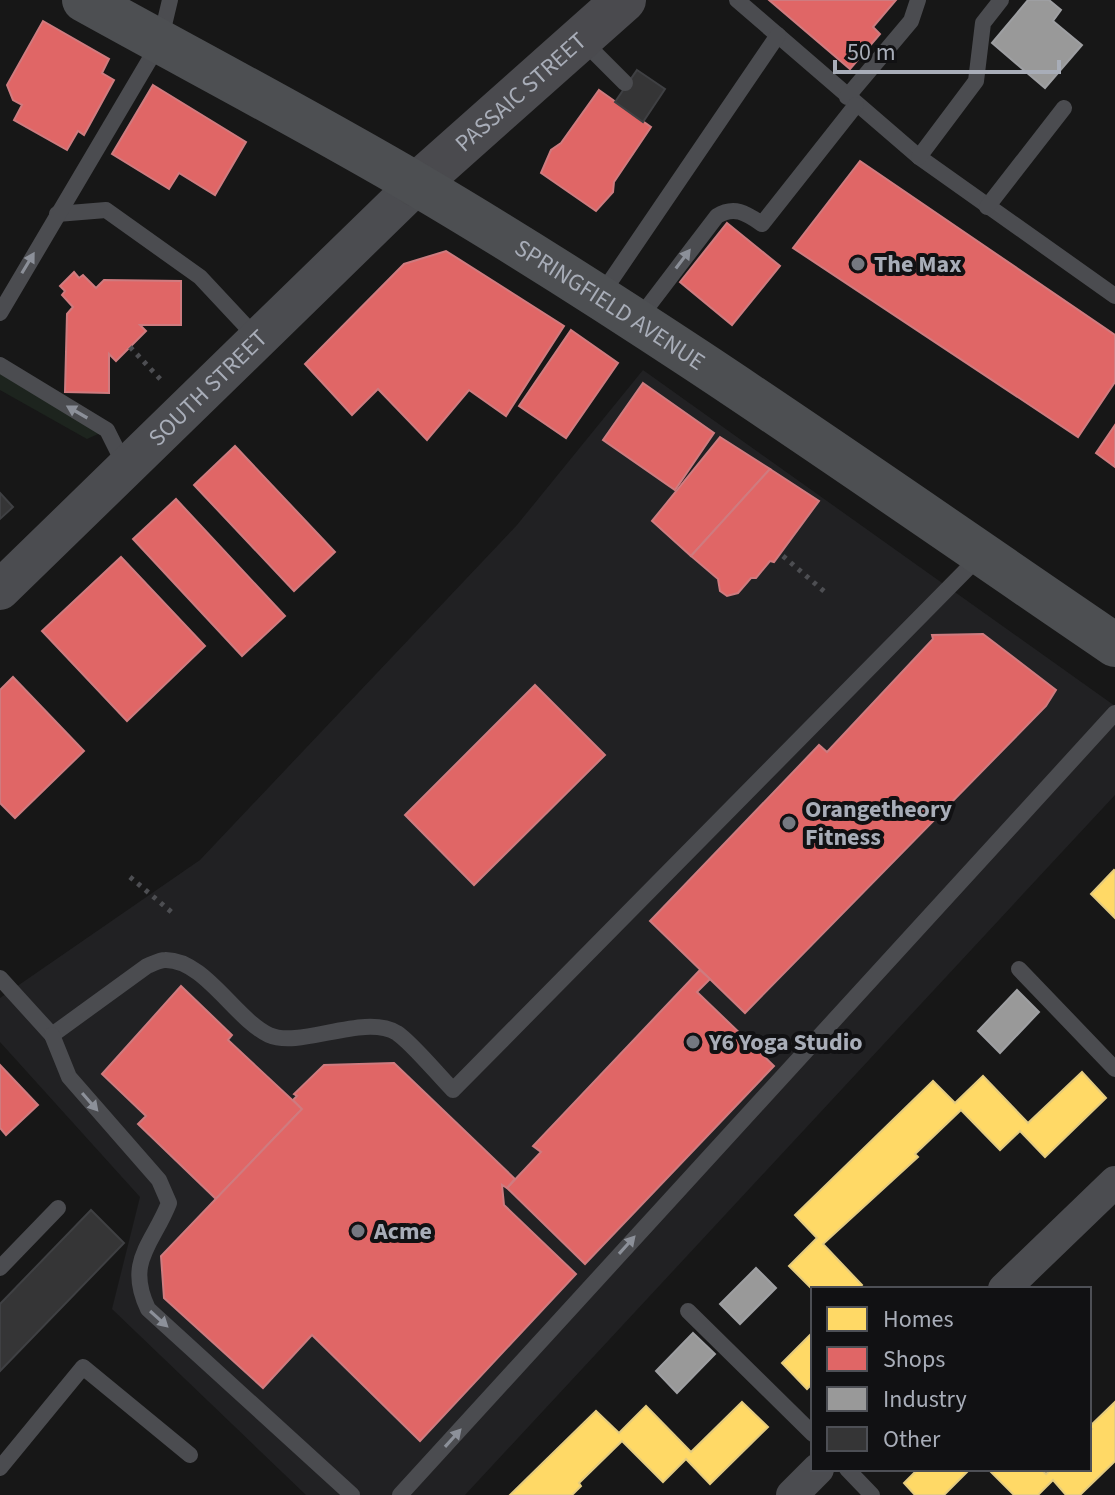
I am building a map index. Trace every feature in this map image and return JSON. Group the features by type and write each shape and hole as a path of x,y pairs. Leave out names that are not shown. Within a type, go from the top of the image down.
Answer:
{"main road":[{"name":"SPRINGFIELD AVENUE","path":"84,0 416,185 599,298 795,424 981,555 1112,638"},
{"name":"PASSAIC STREET","path":"416,185 624,0"}],"street":[{"name":"SOUTH STREET","path":"0,590 416,185"},
{"path":"1006,1287 1115,1182"},
{"path":"792,1495 816,1471"}],"lane":[{"path":"0,313 160,42 170,0"},
{"path":"737,0 919,157 1115,296"},
{"path":"637,322 717,216 735,210 762,224 911,21 918,0"},
{"path":"919,157 976,81 983,23 1001,0"},
{"path":"599,298 778,35"},
{"path":"580,38 611,69 625,83 611,69"},
{"path":"987,207 1064,108"},
{"path":"57,214 106,210 200,277 258,339"},
{"path":"0,365 107,430 126,468"},
{"path":"52,1035 131,976 164,960 178,962 195,971 256,1027 281,1039 355,1028 396,1032 453,1090 981,555"},
{"path":"400,1495 1115,713"},
{"path":"1019,969 1115,1069"},
{"path":"0,978 52,1035 69,1077 159,1180 169,1203 159,1227 145,1245 138,1271 142,1296 148,1309 352,1495"},
{"path":"0,1268 58,1208"},
{"path":"688,1311 811,1432"},
{"path":"0,1468 83,1367 190,1455"},
{"path":"849,1471 872,1495"}],"path":[{"path":"130,347 162,381"},
{"path":"783,556 826,593"},
{"path":"130,877 175,915"}],"shaded area":[{"path":"0,364 107,430 87,439 0,390"},
{"path":"643,370 1115,706 1115,795 465,1495 306,1495 112,1309 140,1197 0,1042 0,998 200,860 517,525"}],"building: Homes":[{"path":"1115,871 1115,918 1091,894"},
{"path":"1082,1072 1106,1098 1045,1157 1020,1131 1000,1150 961,1110 915,1154 918,1157 823,1244 862,1285 860,1287 811,1288 789,1266 817,1238 795,1215 933,1081 955,1103 983,1076 1028,1123"},
{"path":"811,1334 811,1385 807,1389 782,1363"},
{"path":"742,1402 768,1427 710,1484 686,1459 663,1482 622,1441 579,1483 581,1486 572,1495 510,1495 596,1411 619,1433 646,1406 691,1452"},
{"path":"1115,1402 1115,1461 1080,1495 1066,1495 1053,1480 1038,1495 1014,1495 990,1471 1043,1471 1046,1474 1049,1471 1091,1471 1091,1425"},
{"path":"916,1471 968,1471 944,1495 915,1495 904,1483"}],"building: Shops":[{"path":"769,0 896,0 873,27 880,34 850,69"},
{"path":"43,21 109,59 102,73 114,80 84,135 78,131 67,150 14,120 22,105 13,100 7,85"},
{"path":"153,85 246,142 215,195 179,173 169,189 112,154"},
{"path":"599,90 651,127 614,182 613,192 596,211 541,173 551,150 561,143"},
{"path":"860,161 1115,335 1115,382 1078,437 793,248"},
{"path":"727,223 780,266 732,325 680,282"},
{"path":"446,251 564,326 506,416 469,390 427,440 378,389 352,415 305,364 404,264"},
{"path":"74,272 79,278 83,275 96,288 104,280 181,281 181,325 140,325 146,331 116,361 109,354 109,393 65,392 67,314 73,307 62,295 65,291 60,286"},
{"path":"571,330 618,363 566,438 519,406"},
{"path":"643,383 714,433 675,490 603,440"},
{"path":"1115,425 1115,467 1096,453"},
{"path":"720,437 770,469 691,556 652,521"},
{"path":"235,446 335,552 294,591 194,485"},
{"path":"770,469 819,501 774,562 770,561 738,593 727,596 720,591 718,579 691,556"},
{"path":"176,499 285,616 242,656 133,539"},
{"path":"121,557 205,646 127,721 42,631"},
{"path":"983,634 1056,690 1046,706 745,1013 650,921 819,745 827,752 933,639 932,635"},
{"path":"13,677 84,751 15,818 0,803 0,690"},
{"path":"535,685 605,755 474,885 405,815"},
{"path":"700,970 710,979 697,992 774,1066 585,1264 507,1188 541,1152 533,1146"},
{"path":"181,986 232,1035 228,1040 302,1109 216,1199 138,1124 146,1116 102,1074"},
{"name":"Acme","path":"394,1063 515,1179 507,1188 502,1185 504,1205 576,1274 420,1441 312,1335 263,1388 164,1298 161,1256 302,1109 293,1100 297,1096 294,1094 324,1065"},
{"path":"0,1065 38,1105 6,1135 0,1128"}],"building: Industry":[{"path":"1028,0 1049,0 1061,10 1053,21 1082,45 1045,88 992,43"},
{"path":"1017,990 1039,1012 1000,1053 978,1031"},
{"path":"756,1268 776,1288 740,1324 720,1304"},
{"path":"693,1333 715,1354 677,1393 656,1371"}],"building: Other":[{"path":"637,70 665,89 643,122 615,102"},
{"path":"0,493 13,507 0,519"},
{"path":"91,1210 124,1243 0,1371 0,1304"}],"place":[{"name":"The Max","path":"858,264"},
{"name":"Orangetheory Fitness","path":"789,823"},
{"name":"Y6 Yoga Studio","path":"693,1042"},
{"name":"Acme","path":"358,1231"}]}
